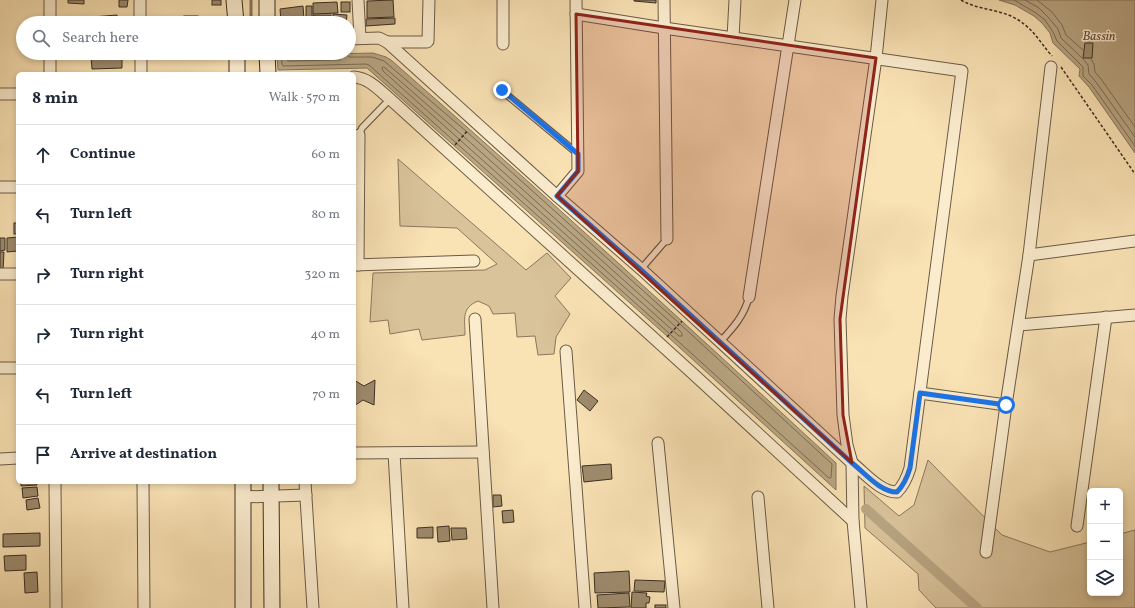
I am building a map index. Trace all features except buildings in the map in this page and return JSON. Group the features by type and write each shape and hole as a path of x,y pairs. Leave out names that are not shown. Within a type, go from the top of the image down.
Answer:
{"street":[{"path":"50,0 50,16"},
{"path":"140,0 140,16"},
{"path":"234,0 235,16"},
{"path":"267,0 267,16"},
{"path":"356,19 358,0"},
{"path":"388,42 428,41 429,0"},
{"path":"502,0 503,44"},
{"path":"557,196 578,171 576,0"},
{"path":"664,0 667,239"},
{"path":"733,38 735,0"},
{"path":"749,297 795,0"},
{"path":"861,608 853,521 852,463 847,445 843,415 840,319 876,58 882,0"},
{"path":"356,38 379,38 388,42 852,463 881,487 889,492 897,492 907,478 910,468 962,71 576,14"},
{"path":"50,60 50,72"},
{"path":"140,60 141,72"},
{"path":"237,60 237,72"},
{"path":"267,60 268,72"},
{"path":"986,552 1006,405 1029,255 1051,68"},
{"path":"356,77 363,78 370,82 390,99 690,370 853,521"},
{"path":"0,94 16,94"},
{"path":"359,135 356,265 474,261"},
{"path":"0,187 16,187"},
{"path":"1029,255 1135,241"},
{"path":"0,274 16,274"},
{"path":"1019,325 1135,315"},
{"path":"1077,526 1106,317"},
{"path":"475,320 493,608"},
{"path":"566,351 585,608"},
{"path":"0,368 16,368"},
{"path":"920,393 1006,405"},
{"path":"658,442 674,608"},
{"path":"356,453 483,452"},
{"path":"394,453 403,608"},
{"path":"0,458 16,458"},
{"path":"55,484 56,608"},
{"path":"143,484 144,608"},
{"path":"243,484 243,608"},
{"path":"305,484 313,608"},
{"path":"243,498 271,489 306,495"},
{"path":"271,489 272,608"},
{"path":"758,497 768,608"}],"lane":[{"path":"502,90 578,154"},
{"path":"359,135 362,128 390,99"},
{"path":"641,270 667,239"},
{"path":"720,342 737,323 747,306 749,297"}],"path":[{"path":"454,146 469,129"},
{"path":"668,337 682,321"}],"highlighted area":[{"path":"576,14 876,58 840,319 843,415 852,463 557,196 578,171"}],"shaded area":[{"path":"398,159 526,270 547,253 571,278 555,296 570,314 556,337 554,354 538,355 535,336 517,337 515,313 493,314 489,306 478,301 466,311 465,335 422,340 419,329 390,334 388,320 370,322 373,273 485,270 497,264 457,228 400,226"},
{"path":"928,460 1002,535 1050,552 1087,543 1087,596 1123,596 1123,533 1135,530 1135,608 936,608 919,590 918,574 865,528 864,486 899,516 914,505"}],"water":[{"name":"Bassin","path":"999,0 1135,0 1135,153 1089,87 1079,76 1080,69 1053,43 1050,33 1042,23 1034,16 1015,5"},
{"path":"356,53 373,53 391,60 615,260 836,463 836,490 668,337 367,68 278,70 277,60 356,60"}],"waterway":[{"path":"251,0 251,16"},
{"path":"866,509 977,608"}],"route":[{"path":"502,90 578,154 578,171 557,196 641,270 852,463 889,492 897,492 907,478 910,468 920,393 1006,405"}]}
